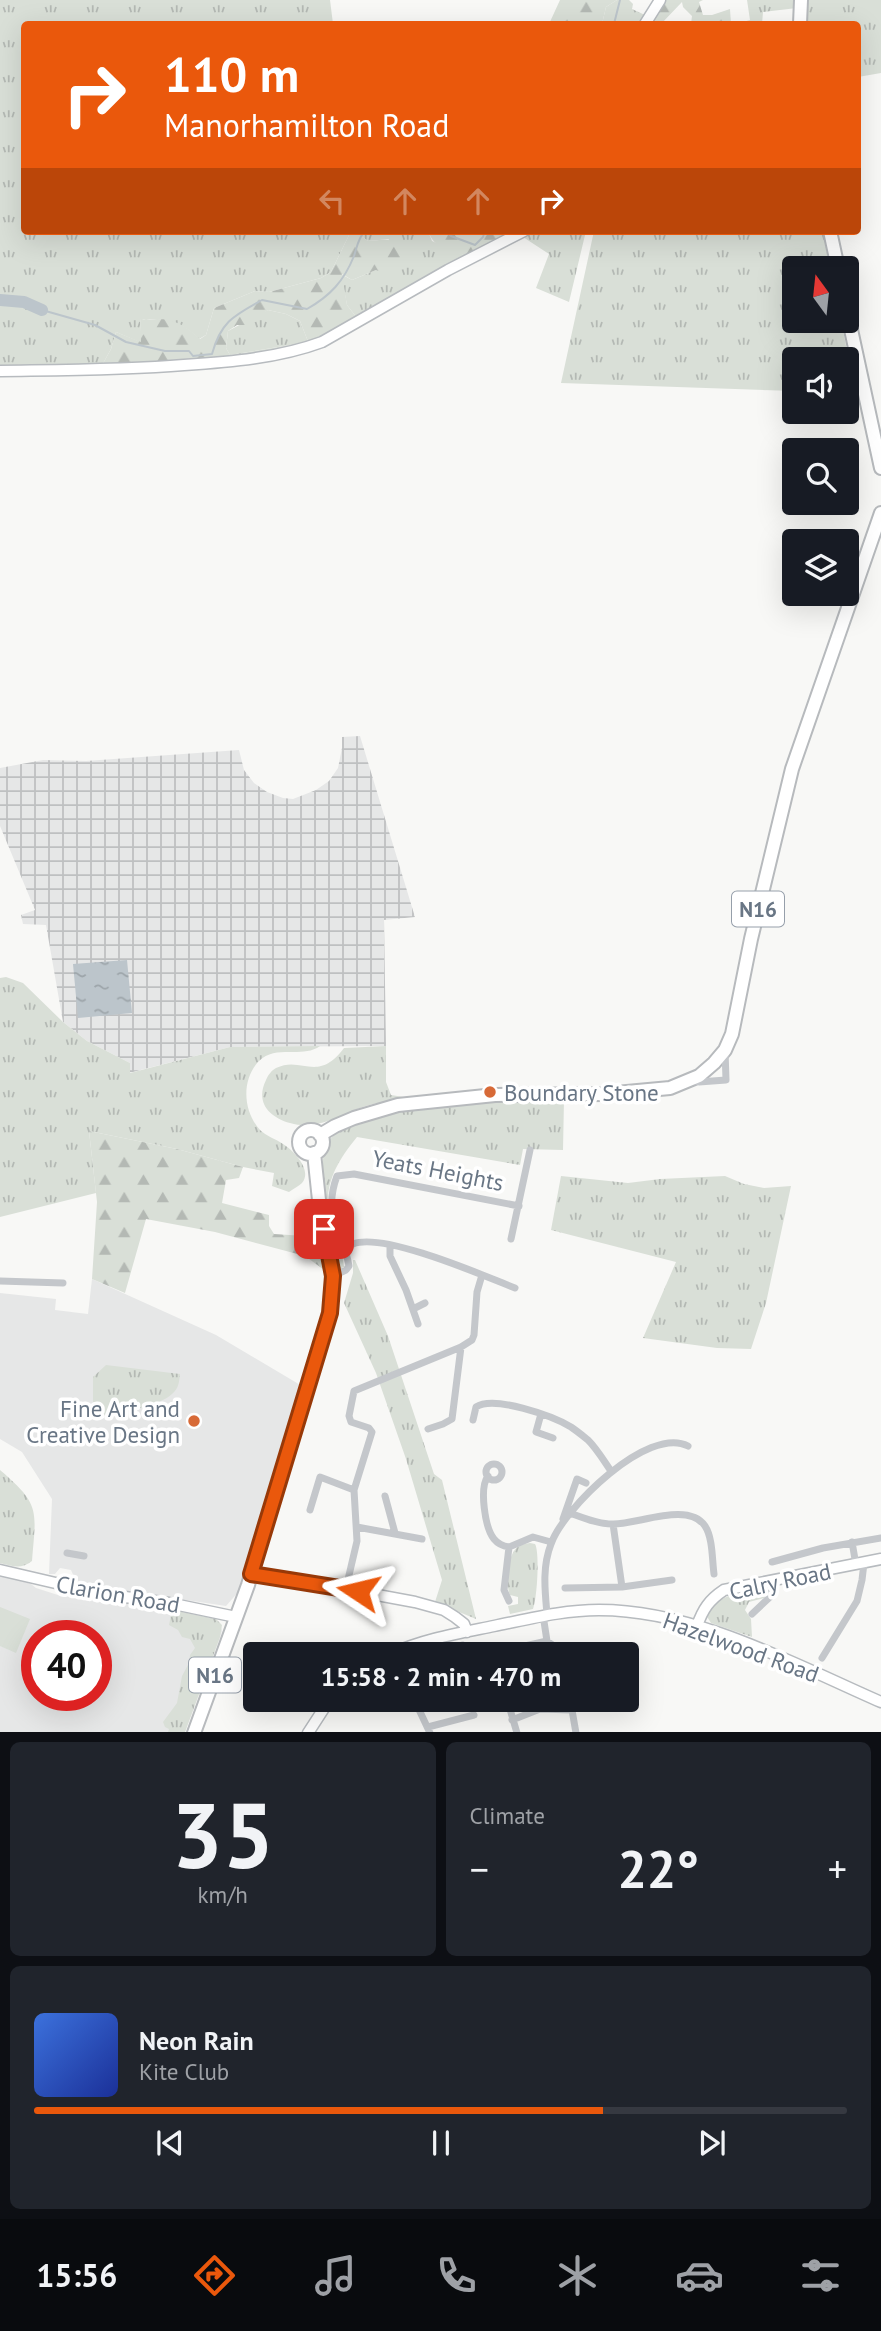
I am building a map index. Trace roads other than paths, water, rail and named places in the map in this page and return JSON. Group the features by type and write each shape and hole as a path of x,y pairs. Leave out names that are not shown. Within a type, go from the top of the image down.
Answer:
{"highway":[{"path":"800,21 801,0"},
{"path":"831,235 835,256"},
{"path":"852,333 881,468"},
{"name":"N16","path":"320,1135 362,1115 398,1105 495,1095 614,1094 670,1088 691,1080 714,1063 725,1050 732,1034 751,939 792,769 881,513"},
{"name":"N16","path":"309,1130 320,1135 322,1146 314,1153 306,1153 301,1148 300,1137 309,1130"},
{"name":"N16","path":"194,1732 251,1574 327,1324 333,1276 321,1219 314,1153"}],"street":[{"path":"647,21 660,0"},
{"path":"0,371 165,367 226,362 302,349 323,342 448,270 516,235"},
{"path":"691,1080 726,1080 725,1050"},
{"name":"Yeats Heights","path":"511,1239 530,1150"},
{"name":"Yeats Heights","path":"333,1276 349,1266 331,1203 333,1187 340,1174 354,1174 519,1206"},
{"path":"353,1244 360,1241 440,1258 515,1287"},
{"path":"390,1246 390,1256 418,1324"},
{"path":"346,1588 357,1541 354,1490 372,1432 369,1428 351,1422 349,1416 355,1391 472,1340 477,1292 482,1275"},
{"path":"0,1281 63,1283"},
{"path":"413,1309 425,1304"},
{"path":"428,1429 452,1419 461,1347"},
{"path":"473,1420 476,1407 489,1402 541,1414 570,1427 591,1443 611,1472"},
{"path":"541,1414 536,1432 553,1438"},
{"path":"561,1522 611,1472 636,1455 676,1443 688,1446"},
{"path":"488,1476 482,1494 491,1534 501,1545 509,1547 533,1537 551,1542"},
{"path":"310,1510 320,1477 354,1490"},
{"path":"543,1642 547,1641 545,1573 551,1542 577,1479 586,1483"},
{"path":"384,1496 395,1533"},
{"path":"570,1513 591,1521 613,1524 682,1514 698,1518 706,1528 714,1574"},
{"path":"613,1524 622,1587"},
{"path":"358,1527 422,1539"},
{"path":"772,1562 852,1542 881,1538"},
{"path":"822,1658 857,1601 860,1564 852,1542"},
{"path":"509,1547 504,1590 509,1601"},
{"path":"67,1553 84,1556"},
{"name":"Calry Road","path":"697,1626 710,1600 724,1590 881,1559"},
{"name":"Clarion Road","path":"0,1570 103,1594 169,1603 236,1617"},
{"path":"251,1574 346,1588 415,1602 444,1610 461,1621 467,1632"},
{"path":"565,1588 622,1587 672,1580"},
{"path":"752,1614 771,1597 775,1581"},
{"path":"444,1610 452,1625 452,1630 445,1637"},
{"name":"Hazelwood Road","path":"429,1642 572,1611 651,1614 697,1626 796,1664 881,1702"},
{"path":"308,1732 321,1712"},
{"path":"420,1712 429,1730 474,1715"},
{"path":"510,1712 517,1732"},
{"path":"512,1720 532,1712"},
{"path":"572,1712 576,1732"}],"water":[{"path":"127,960 132,1013 78,1018 73,964"}],"waterway":[{"path":"615,21 620,0"},
{"path":"42,310 95,325 126,342 165,351 189,351 193,356 212,354 220,334 230,320 262,300 307,309 323,299 346,273 362,235"},
{"path":"450,235 475,245 484,235"},
{"path":"0,300 24,302 42,310"}],"place":[{"name":"Boundary Stone","path":"490,1092"},
{"name":"Fine Art and Creative Design","path":"194,1421"}]}
